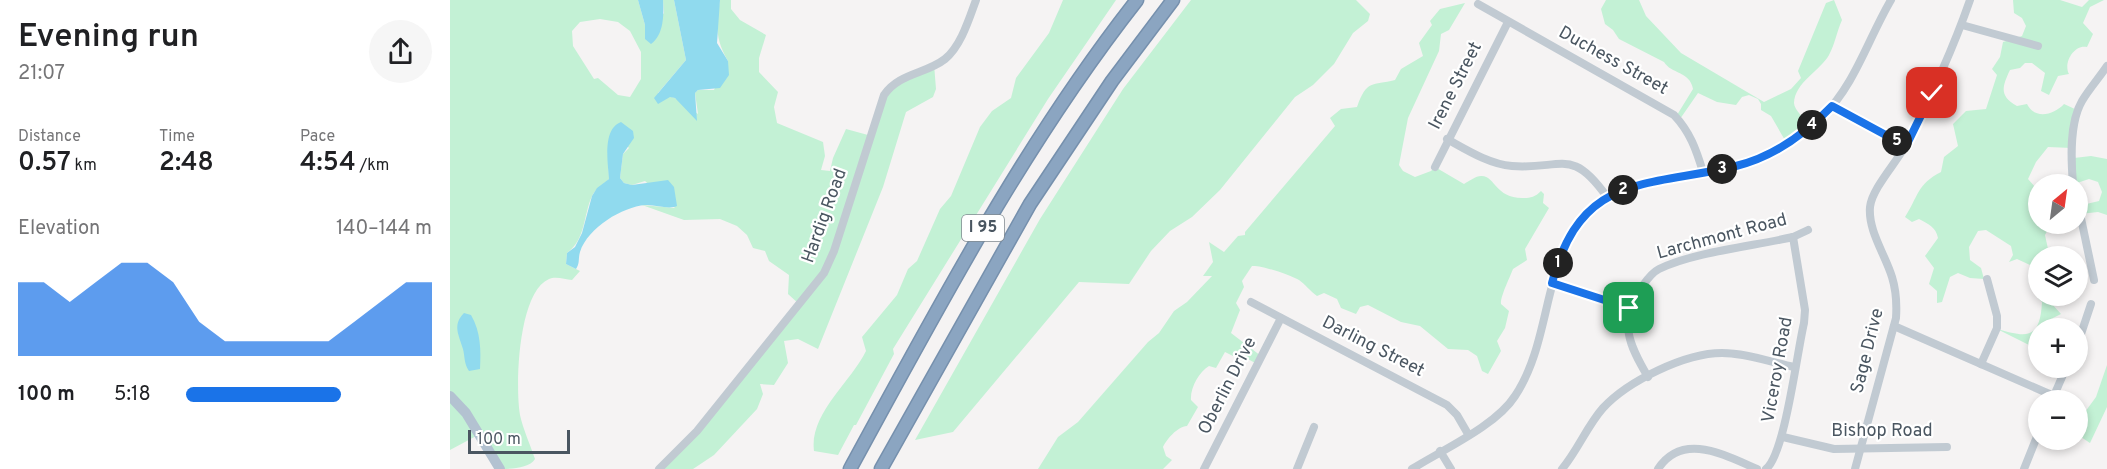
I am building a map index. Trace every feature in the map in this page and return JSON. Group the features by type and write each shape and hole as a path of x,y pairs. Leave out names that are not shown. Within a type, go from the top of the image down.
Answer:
{"highway":[{"path":"1090,62 1129,0"},
{"name":"I 95","path":"850,469 987,221 1090,62 1137,0"},
{"name":"I 95","path":"882,469 1030,204 1112,81 1173,0"}],"main road":[{"path":"450,396 465,413 501,469"}],"street":[{"name":"Hardig Road","path":"659,469 697,431 824,273 834,251 884,95 901,79 946,58 958,40 976,0"},
{"path":"1412,469 1497,416 1514,398 1534,352 1564,246 1592,206 1632,186 1738,166 1796,139 1832,106 1847,85 1891,0"},
{"path":"1832,106 1906,146 1962,25 1970,0"},
{"name":"Duchess Street","path":"1478,4 1674,115 1695,144 1703,172"},
{"name":"Irene Street","path":"1435,167 1447,139 1508,22"},
{"path":"1962,25 2038,46"},
{"path":"2073,174 2072,147 2076,116 2081,102 2107,66"},
{"path":"1447,139 1478,156 1506,164 1563,162 1577,166 1586,171 1607,197"},
{"name":"Sage Drive","path":"1855,469 1894,326 1897,298 1892,276 1873,230 1870,206 1877,190 1906,146"},
{"name":"Larchmont Road","path":"1629,308 1648,278 1657,270 1696,257 1793,237 1808,230"},
{"path":"2084,234 2094,280"},
{"name":"Viceroy Road","path":"1766,469 1772,465 1783,437 1805,310 1793,237"},
{"path":"1981,364 1996,328 1997,316 1987,279"},
{"path":"1552,283 1629,308 1630,347 1648,377"},
{"name":"Darling Street","path":"1251,302 1447,405 1457,415 1468,434"},
{"path":"2086,318 2091,304"},
{"name":"Oberlin Drive","path":"1204,469 1281,318"},
{"path":"1894,326 2036,390"},
{"path":"1562,469 1605,406 1672,364 1701,355 1722,353 1749,356 1794,367"},
{"path":"1297,469 1314,427"},
{"name":"Bishop Road","path":"1783,437 1834,449 1947,447"},
{"path":"1658,469 1663,462 1676,453 1703,448 1757,469"},
{"path":"2024,469 2032,450"},
{"path":"1440,451 1451,469"}],"green space":[{"path":"450,0 638,0 645,25 645,39 664,13 663,0 674,0 686,60 658,93 675,98 698,114 695,93 698,90 714,90 728,61 721,46 717,24 720,0 731,0 731,9 740,20 766,35 759,58 759,72 778,92 774,107 777,123 823,142 825,156 821,170 830,171 833,158 846,129 868,135 881,101 895,83 934,64 936,89 933,97 906,112 883,187 818,349 798,339 784,341 788,363 774,385 760,384 763,394 757,409 714,455 693,469 659,469 687,441 799,304 788,294 789,275 769,261 765,251 753,248 747,235 737,226 720,219 684,220 642,205 675,208 645,181 632,185 624,183 620,178 623,154 629,148 612,131 608,152 609,179 592,196 578,241 567,253 566,264 580,271 572,280 551,278 539,287 525,320 519,363 520,415 535,459 523,467 495,469 478,435 450,450","holes":["600,19 618,22 630,31 641,52 641,79 630,97 618,95 598,78 594,79 573,46 572,31 580,22"]},
{"path":"1063,0 1116,0 1048,99 893,349 894,354 838,455 814,451 814,437 824,411 866,351 862,337 897,295 908,269 917,261 940,209 951,196 980,127 992,111 1011,98 1016,78 1049,33"},
{"path":"1191,0 1356,0 1370,14 1368,21 1353,33 1334,64 1313,85 1295,97 1220,190 1192,217 1170,231 1151,251 1129,284 1079,282 953,432 915,440 1040,219 1123,89"},
{"path":"1606,0 1639,0 1646,16 1681,53 1764,102 1791,89 1801,78 1798,71 1826,3 1834,0 1842,20 1833,46 1825,61 1803,83 1795,96 1794,103 1798,112 1810,126 1786,142 1771,116 1761,110 1758,99 1749,95 1742,97 1736,105 1717,102 1698,93 1680,119 1677,115 1693,89 1691,83 1664,62 1619,39 1605,24 1601,9"},
{"path":"2013,0 2060,0 2082,7 2089,0 2104,0 2090,7 2083,23 2093,34 2087,47 2074,51 2067,65 2069,74 2058,76 2049,95 2041,91 2045,73 2032,63 2025,63 2020,68 2010,70 2005,81 2005,95 2017,106 2027,104 2030,109 2040,114 2055,111 2064,104 2077,110 2072,148 2048,147 2036,162 2030,174 2028,174 2028,234 2046,234 2047,246 2028,246 2028,264 2017,259 2009,262 2013,255 2011,246 1986,230 1978,231 1969,247 1970,260 1981,268 1984,279 1970,278 1958,273 1950,277 1942,302 1937,303 1937,291 1929,284 1934,268 1925,256 1938,238 1937,234 1931,226 1919,219 1912,222 1905,217 1922,186 1941,172 1944,157 1958,146 1953,124 1966,111 1986,109 1997,75 1992,69 2000,57 2003,42 2022,36 2026,26 2022,18 2014,13"},
{"path":"1465,3 1449,30 1441,34 1439,51 1408,118 1399,165 1403,171 1415,177 1435,167 1464,184 1477,177 1486,177 1501,191 1514,197 1531,197 1541,191 1544,194 1543,203 1549,208 1525,249 1527,260 1513,269 1502,297 1501,304 1509,311 1505,328 1497,341 1501,351 1488,374 1482,371 1477,356 1468,350 1448,349 1420,326 1401,322 1368,305 1360,307 1356,314 1341,308 1337,299 1324,293 1317,296 1295,278 1252,266 1242,281 1244,287 1236,303 1240,310 1231,333 1261,356 1257,364 1235,352 1233,356 1225,352 1216,368 1209,366 1202,372 1191,395 1191,400 1198,407 1187,426 1176,431 1163,447 1166,456 1172,460 1163,469 1038,469 1058,437 1078,422 1148,342 1159,333 1174,311 1187,302 1212,276 1203,276 1213,262 1209,242 1224,252 1238,236 1245,235 1245,232 1335,126 1330,118 1341,109 1357,107 1364,92 1371,85 1395,80 1401,69 1423,56 1419,43 1432,25 1430,21 1440,9"},
{"path":"2091,156 2107,159 2107,215 2098,212 2088,213 2088,204 2099,201 2102,192 2098,182 2088,179 2088,174 2074,174 2074,158"},
{"path":"2042,306 2054,306 2061,314 2053,318 2040,318"},
{"path":"1997,329 2016,334 2028,333 2028,344"},
{"path":"2107,365 2107,407 2090,443 2088,442 2088,408 2096,397"}],"water":[{"path":"638,0 663,0 661,30 651,44 645,39 645,25"},
{"path":"674,0 720,0 717,43 728,61 729,75 720,88 698,90 695,93 697,121 675,98 670,97 658,104 654,98 686,60"},
{"path":"621,122 633,131 634,138 623,154 620,178 624,183 632,185 668,180 674,187 677,206 636,207 607,220 590,234 584,243 576,269 566,264 567,253 575,247 582,233 592,196 597,188 609,179 607,156 609,139 615,126"},
{"path":"464,313 471,315 479,335 480,369 469,371 465,363 457,326"}],"route":[{"path":"1629,308 1552,283 1564,246 1592,206 1632,186 1738,166 1768,154 1796,139 1832,106 1906,146 1932,93"}]}
